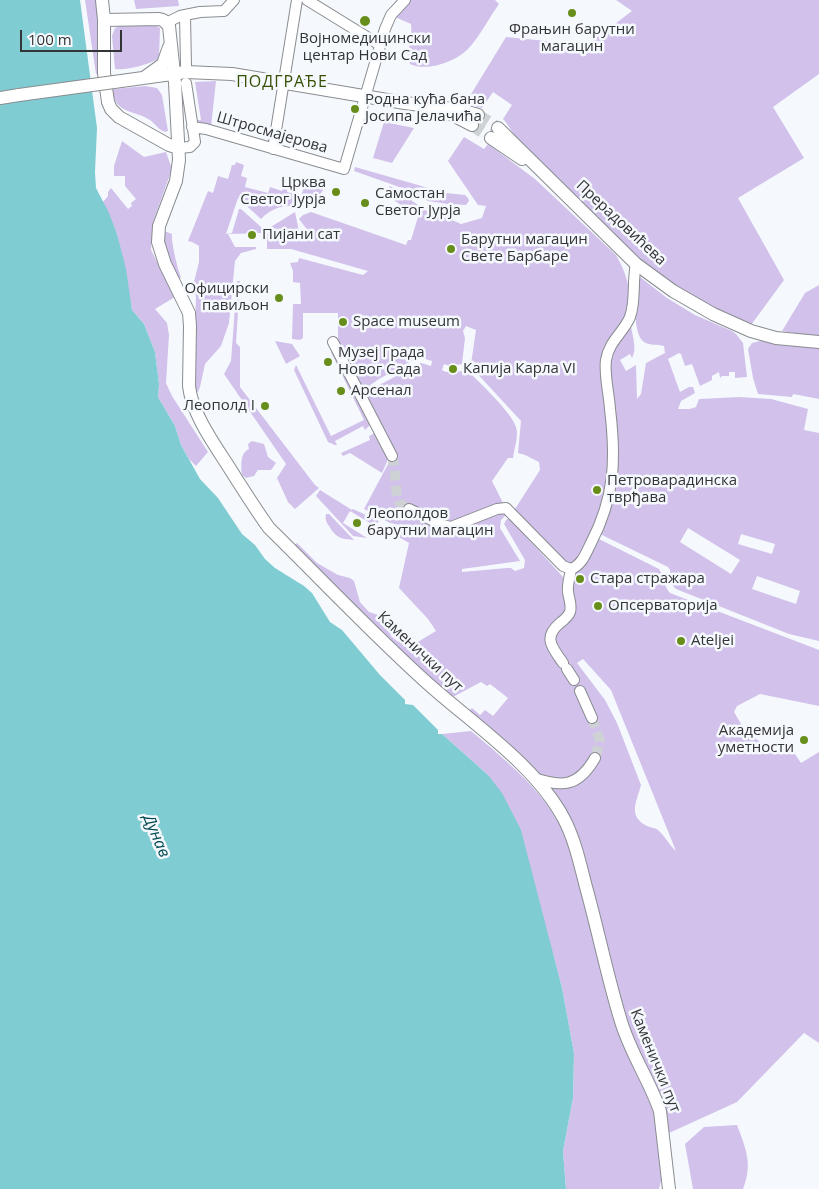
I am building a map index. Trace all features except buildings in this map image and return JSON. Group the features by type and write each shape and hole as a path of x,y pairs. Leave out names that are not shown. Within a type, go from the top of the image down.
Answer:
{"main road":[{"path":"102,0 104,73 110,109 119,117 169,145 179,148"},
{"path":"104,20 150,19 166,22"},
{"name":"Каменички пут","path":"166,22 174,74 179,148 176,181 161,218 158,242 165,264 189,313 189,386 191,399 197,413 230,470 269,528 410,667 534,778 560,814 575,845 620,1021 660,1111 668,1188"},
{"path":"143,78 163,64 170,43"},
{"path":"0,98 186,72 225,74 284,82 438,108 457,116 475,120"},
{"path":"143,78 165,85 169,89 176,105"},
{"name":"Прерадовићева","path":"494,133 543,172 636,264 673,291 732,324 776,338 819,342"}],"street":[{"path":"166,22 200,12 224,11 234,0"},
{"path":"273,149 297,0"},
{"path":"307,0 380,45"},
{"path":"365,96 388,21 405,0"},
{"path":"186,15 186,66"},
{"path":"179,148 190,148 194,145 186,83"},
{"name":"Штросмајерова","path":"192,127 206,129 344,169 365,96"},
{"path":"574,680 552,646 550,638 553,629 570,612 569,584 571,569 580,563 595,535 604,514 612,481 613,436 606,360 612,343 630,318 636,264"},
{"path":"333,342 392,456"},
{"path":"409,509 442,525 451,527 496,509 506,508 563,566 571,569"},
{"path":"580,691 592,718"},
{"path":"534,778 559,784 569,782 578,779 588,771 595,758"}],"shaded area":[{"path":"85,0 100,0 103,74 96,74"},
{"path":"134,0 178,0 179,6 136,9"},
{"path":"407,0 495,0 499,4 468,49 448,62 424,67 410,64 411,24 395,17"},
{"path":"616,0 819,0 819,74 773,107 804,158 738,198 784,280 751,325 715,312 640,261 583,207 586,205 515,136 503,119 512,105 493,92 482,108 465,104 506,37 587,45 632,11"},
{"path":"155,25 160,28 159,58 138,66 115,69 112,36 115,28 120,26"},
{"path":"216,81 211,127 200,124 197,120 201,120 195,82"},
{"path":"145,86 157,88 162,95 168,131 165,132 150,120 121,108 114,98 112,90"},
{"path":"384,122 414,128 392,163 373,158"},
{"path":"464,137 484,149 488,144 535,179 616,255 624,270 629,296 627,312 608,341 602,355 602,385 609,435 606,485 597,517 577,563 565,562 523,520 515,509 540,470 539,462 518,453 521,421 472,368 476,330 466,326 463,331 465,338 462,364 450,366 444,364 442,370 446,372 468,371 508,414 516,427 517,438 513,458 508,458 492,481 503,503 446,529 502,512 506,515 501,520 500,528 520,561 462,569 462,572 507,568 515,571 524,568 525,560 504,524 509,518 563,577 565,590 599,539 659,569 670,593 819,650 819,706 760,694 737,706 734,712 744,729 780,754 795,754 801,763 819,752 819,1043 804,1033 737,1102 669,1133 637,1055 567,817 462,708 464,706 470,710 472,708 480,715 485,710 493,716 508,698 490,684 487,686 481,682 451,698 434,686 294,545 297,543 317,563 338,575 354,581 360,602 369,612 381,616 387,622 391,636 397,641 411,646 436,631 428,619 399,588 409,543 395,535 400,525 390,523 364,509 394,453 365,395 368,391 421,363 431,366 432,361 422,358 415,359 366,388 361,389 338,347 338,313 303,313 303,338 300,340 292,339 293,304 301,304 300,283 293,282 293,271 290,263 298,262 299,258 363,275 368,271 291,249 267,249 267,237 263,233 228,234 235,247 256,247 256,249 241,253 235,261 229,323 221,346 205,364 200,387 198,392 194,394 196,298 194,282 199,262 199,246 188,241 208,191 213,193 218,176 228,179 232,165 235,165 236,162 244,165 241,176 247,178 245,187 268,193 270,187 282,191 284,185 288,186 287,192 301,196 304,187 294,184 296,180 322,188 323,190 318,198 305,207 297,202 293,203 291,206 274,209 261,219 238,198 226,234 232,233 239,209 271,236 277,235 269,228 295,212 300,236 315,240 299,219 311,212 406,245 408,240 411,240 418,217 384,193 390,186 430,213 436,213 461,224 482,218 486,206 478,205 448,161","holes":["583,659 611,690 676,851 658,830 647,826 637,818 635,808 641,785 617,723 605,700 577,663"]},
{"path":"122,141 144,157 166,152 172,169 153,222 151,250 175,297 155,309 167,323 169,335 166,383 172,396 208,452 196,466 189,459 181,445 175,426 158,397 159,384 155,352 144,324 132,310 117,234 103,202 111,188 128,209 136,199 125,186 125,176 114,176 114,166"},
{"path":"355,167 446,193 465,195 469,201 466,205 428,201 405,189 354,171"},
{"path":"164,231 172,234 175,256 181,277 178,281 168,257"},
{"path":"640,277 667,298 695,315 732,331 743,343 747,377 735,378 735,372 729,372 729,376 722,376 720,378 719,372 712,376 712,380 700,386 692,364 685,366 681,354 679,353 668,359 680,392 693,387 695,393 681,401 678,409 696,407 699,399 739,397 771,399 808,409 804,430 819,433 819,641 789,634 676,589 672,585 668,567 600,534 614,490 618,461 609,355 630,326 634,343 632,358 630,354 620,360 626,371 636,365 637,399 641,394 646,363 665,353 664,346 644,342 637,330 635,301","holes":["688,528 740,560 731,574 680,542","741,534 775,544 772,554 738,544","757,576 800,591 796,604 752,589"]},
{"path":"237,281 240,281 236,343 240,347 240,387 319,488 295,509 288,502 277,478 286,464 224,374 231,361"},
{"path":"819,285 819,337 782,331 805,293"},
{"path":"764,340 819,347 819,399 793,394 792,397 758,394 748,349 752,343"},
{"path":"275,341 292,344 300,356 286,364"},
{"path":"333,350 370,425 365,430 363,426 335,441 337,445 328,442 294,370 296,365 331,436 364,420 331,352"},
{"path":"375,433 389,457 382,473 350,453 343,456 341,453 370,440 369,436"},
{"path":"252,441 264,444 268,457 276,463 271,470 258,470 254,476 246,478 242,475 242,460 244,453 249,449 248,444"},
{"path":"320,490 352,510 379,521 375,526 350,511 343,523 367,538 353,536 316,496"},
{"path":"326,514 329,514 354,540 342,538 334,533 326,522"},
{"path":"471,731 513,767 538,793 559,823 567,839 656,1114 662,1177 659,1189 566,1189 563,1151 573,1098 574,1053 562,988 554,958 488,775 442,734"},
{"path":"737,1125 748,1164 748,1172 743,1189 693,1189 685,1144 704,1127"}],"water":[{"name":"Дунав","path":"0,0 80,0 97,128 96,188 117,234 126,269 132,310 144,324 155,352 159,384 158,397 175,426 181,445 200,479 218,498 242,534 255,545 265,559 312,593 330,622 342,630 380,675 405,700 405,704 413,705 438,730 438,734 442,734 488,775 502,793 521,830 562,988 574,1053 573,1098 563,1151 566,1189 0,1189"}],"tunnel":[{"path":"478,115 498,128"},
{"path":"472,125 491,138"},
{"path":"392,456 398,499 401,504 409,509"},
{"path":"592,718 600,741 595,758"}],"place":[{"name":"Фрањин барутни магацин","path":"572,13"},
{"name":"Војномедицински центар Нови Сад","path":"365,21"},
{"name":"Родна кућа бана Јосипа Јелачића","path":"355,109"},
{"name":"Црква Светог Јурја","path":"336,192"},
{"name":"Самостан Светог Јурја","path":"365,203"},
{"name":"Пијани сат","path":"252,235"},
{"name":"Барутни магацин Свете Барбаре","path":"451,249"},
{"name":"Официрски павиљон","path":"279,298"},
{"name":"Space museum","path":"343,322"},
{"name":"Музеј Града Новог Сада","path":"328,362"},
{"name":"Капија Карла VI","path":"453,369"},
{"name":"Арсенал","path":"341,391"},
{"name":"Леополд I","path":"265,406"},
{"name":"Петроварадинска тврђава","path":"597,490"},
{"name":"Леополдов барутни магацин","path":"357,523"},
{"name":"Стара стражара","path":"580,579"},
{"name":"Опсерваторија","path":"598,606"},
{"name":"Ateljei","path":"681,641"},
{"name":"Академија уметности","path":"804,740"}],"district":[{"name":"ПОДГРАЂЕ","path":"282,82"}]}
